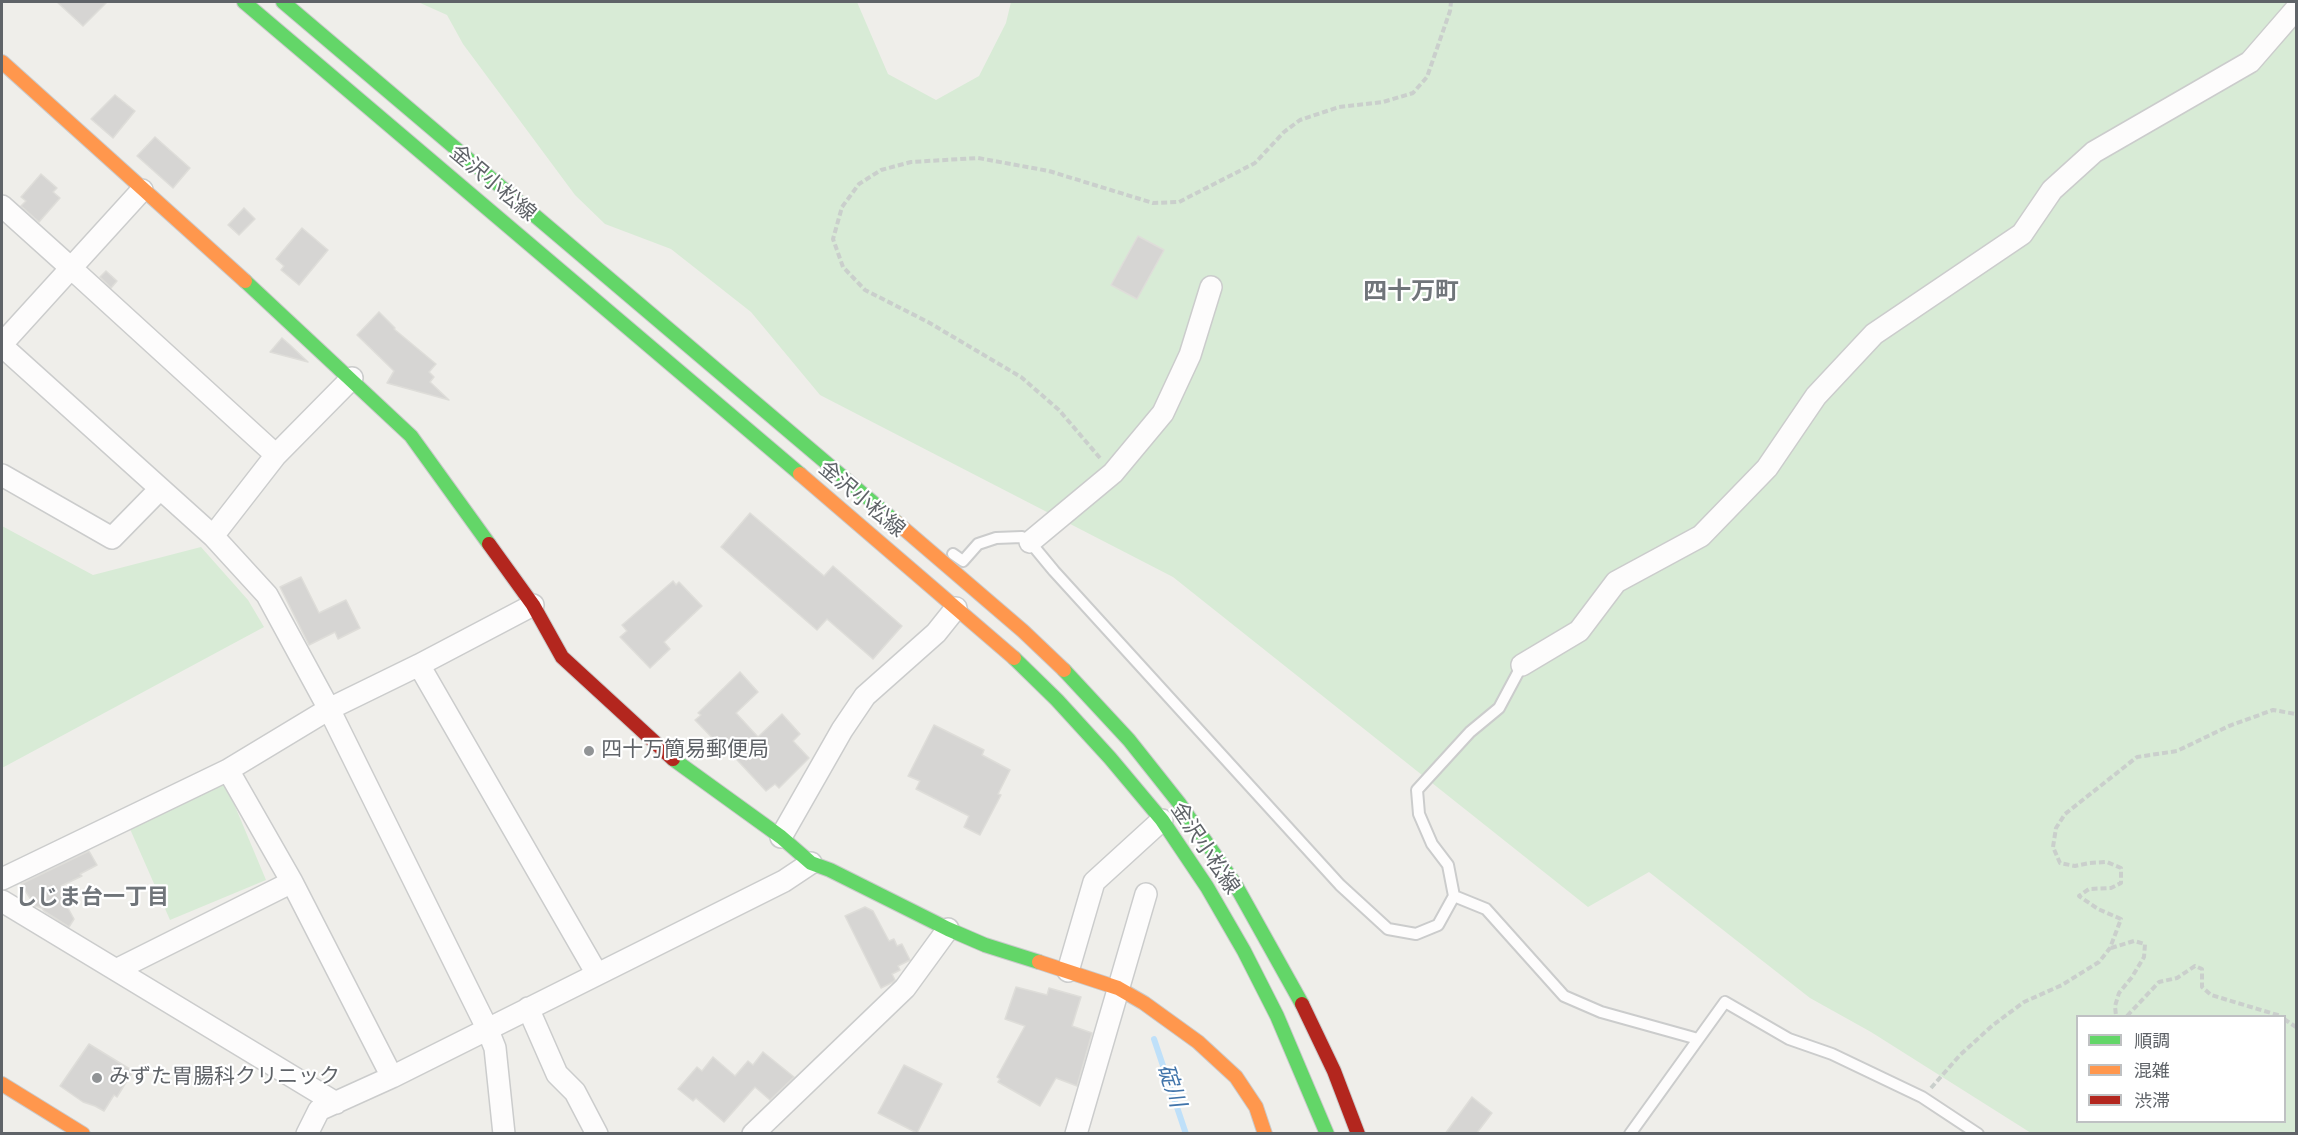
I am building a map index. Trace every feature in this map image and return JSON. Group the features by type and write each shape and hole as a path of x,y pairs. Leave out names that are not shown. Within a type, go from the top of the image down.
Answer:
{"main road":[{"name":"金沢小松線","path":"244,2 1005,649 1057,700 1162,820 1207,887 1244,951 1277,1017 1327,1134"},
{"name":"金沢小松線","path":"283,2 852,484 1023,631 1056,663 1129,740 1179,803 1235,884 1301,1001 1334,1071 1358,1134"},
{"path":"2,62 352,378 411,436 534,605 562,657 672,758 781,837 811,863 830,870 948,929 1022,958 1118,988 1170,1020 1220,1061 1247,1091 1256,1107 1265,1134"},
{"path":"2,1084 83,1134"}],"street":[{"path":"1522,664 1578,631 1616,582 1701,536 1767,468 1816,396 1874,334 2022,234 2052,190 2094,152 2250,62 2296,9"},
{"path":"142,190 2,345 213,536 267,595 328,709 487,1028 495,1047 504,1134"},
{"path":"2,206 276,455"},
{"path":"1030,542 1113,473 1163,413 1190,355 1211,287"},
{"path":"213,536 276,455 352,378"},
{"path":"2,475 112,538 160,489"},
{"path":"2,879 228,770 328,709 534,605"},
{"path":"781,837 842,730 865,696 936,633 956,608"},
{"path":"419,665 597,974"},
{"path":"228,770 292,882 392,1077"},
{"path":"1068,971 1094,882 1162,820"},
{"path":"307,1134 319,1110 392,1077 784,881 811,863"},
{"path":"116,970 292,882"},
{"path":"1077,1134 1146,894"},
{"path":"2,901 336,1103"},
{"path":"753,1134 905,988 948,929"},
{"path":"528,1008 557,1074 575,1092 597,1134"}],"lane":[{"path":"852,484 963,561 978,544 996,538 1022,537 1030,542 1340,885 1388,929 1416,934 1438,925 1454,897 1448,865 1432,844 1419,814 1417,790 1470,732 1499,708 1522,664"},
{"path":"1454,897 1486,909 1564,996 1601,1012 1698,1039"},
{"path":"1630,1134 1725,1002 1789,1039 1833,1054 1922,1097 1978,1134"}],"path":[{"path":"1113,473 1059,410 1021,376 928,322 865,290 843,267 833,239 842,207 859,184 881,170 911,162 978,158 1049,171 1153,203 1179,202 1255,163 1284,132 1300,120 1339,107 1383,102 1413,93 1427,77 1451,2"},
{"path":"1922,1097 1960,1054 1993,1025 2024,1002 2062,985 2099,962 2110,948 2121,919 2098,909 2079,896 2089,889 2111,888 2121,883 2121,868 2107,862 2075,866 2060,864 2053,847 2056,828 2065,814 2137,757 2177,751 2229,726 2274,710 2296,714"},
{"path":"2110,948 2134,941 2145,944 2144,957 2119,993 2115,1006 2116,1015"},
{"path":"2129,1015 2159,982 2176,978 2195,966 2202,969 2202,987 2211,995 2274,1015"}],"green space":[{"path":"418,2 857,2 888,74 936,100 979,76 1006,23 1011,2 2296,2 2296,1133 2031,1133 1871,1032 1810,998 1649,872 1588,907 1173,577 820,395 751,312 671,249 605,224 575,195 463,44 447,15"},
{"path":"2,526 93,575 201,547 248,600 264,627 2,768"},
{"path":"224,780 266,880 170,920 130,829"}],"building":[{"path":"57,2 107,2 83,26"},
{"path":"115,95 135,111 113,138 91,119"},
{"path":"155,137 190,168 173,188 137,156"},
{"path":"41,174 57,188 53,192 60,198 39,222 21,206 26,201 21,197"},
{"path":"244,208 255,219 239,235 228,225"},
{"path":"302,228 328,250 299,285 281,270 284,266 276,259"},
{"path":"1138,236 1164,250 1137,299 1111,285"},
{"path":"106,271 117,281 111,288 100,277"},
{"path":"379,312 394,329 436,364 429,372 434,377 430,382 449,400 387,383 394,371 357,335"},
{"path":"282,338 290,345 308,362 270,352"},
{"path":"750,513 824,576 833,566 902,626 873,659 827,619 817,630 721,547"},
{"path":"301,577 319,613 346,600 360,628 338,639 335,632 309,645 280,587"},
{"path":"673,581 676,585 679,582 702,606 664,642 670,649 650,668 620,637 627,631 622,625"},
{"path":"740,672 758,692 736,713 758,737 782,714 800,734 793,741 809,758 779,788 775,784 766,791 725,747 723,749 695,720 701,715 698,713"},
{"path":"934,725 984,750 982,755 1010,770 998,794 1001,795 980,835 964,827 969,816 916,789 920,781 908,776"},
{"path":"89,851 97,865 80,874 82,876 61,886 71,906 68,908 74,919 69,927 42,908 35,906 21,884"},
{"path":"865,907 873,911 889,941 894,939 897,946 902,944 910,960 898,966 900,970 892,974 895,980 893,982 881,988 845,916"},
{"path":"1016,987 1047,995 1049,988 1081,997 1072,1026 1092,1033 1077,1086 1056,1078 1040,1106 998,1082 1000,1079 997,1077 1025,1026 1005,1019"},
{"name":"みずた胃腸科クリニック","path":"89,1044 133,1071 117,1097 114,1095 104,1111 83,1102 60,1086"},
{"path":"763,1052 794,1077 770,1100 755,1087 724,1122 696,1098 693,1101 678,1089 697,1067 702,1071 713,1057 735,1076 748,1061 753,1065"},
{"path":"904,1065 942,1084 917,1133 878,1113"},
{"path":"1472,1097 1492,1113 1476,1134 1445,1134"}],"waterway":[{"name":"碇川","path":"1154,1039 1186,1134"}],"traffic: fast":[{"path":"244,2 800,474"},
{"path":"283,2 896,522"},
{"path":"245,281 411,436 489,544"},
{"path":"1014,658 1057,700 1110,758 1162,820 1207,887 1244,951 1277,1016 1327,1134"},
{"path":"1064,670 1129,740 1179,803 1235,884 1302,1004"},
{"path":"673,759 781,837 811,863 830,870 948,929 985,945 1039,962"}],"traffic: slow":[{"path":"2,62 245,281"},
{"path":"800,474 1014,658"},
{"path":"896,522 1023,631 1064,670"},
{"path":"1039,962 1118,988 1144,1003 1198,1042 1236,1077 1256,1107 1265,1134"},
{"path":"2,1084 83,1134"}],"traffic: jam":[{"path":"489,544 533,605 562,657 673,759"},
{"path":"1302,1004 1334,1071 1358,1134"}],"place":[{"name":"四十万簡易郵便局","path":"589,751"},
{"name":"みずた胃腸科クリニック","path":"97,1078"}],"district":[{"name":"四十万町","path":"1411,293"},
{"name":"しじま台一丁目","path":"92,899"}]}
